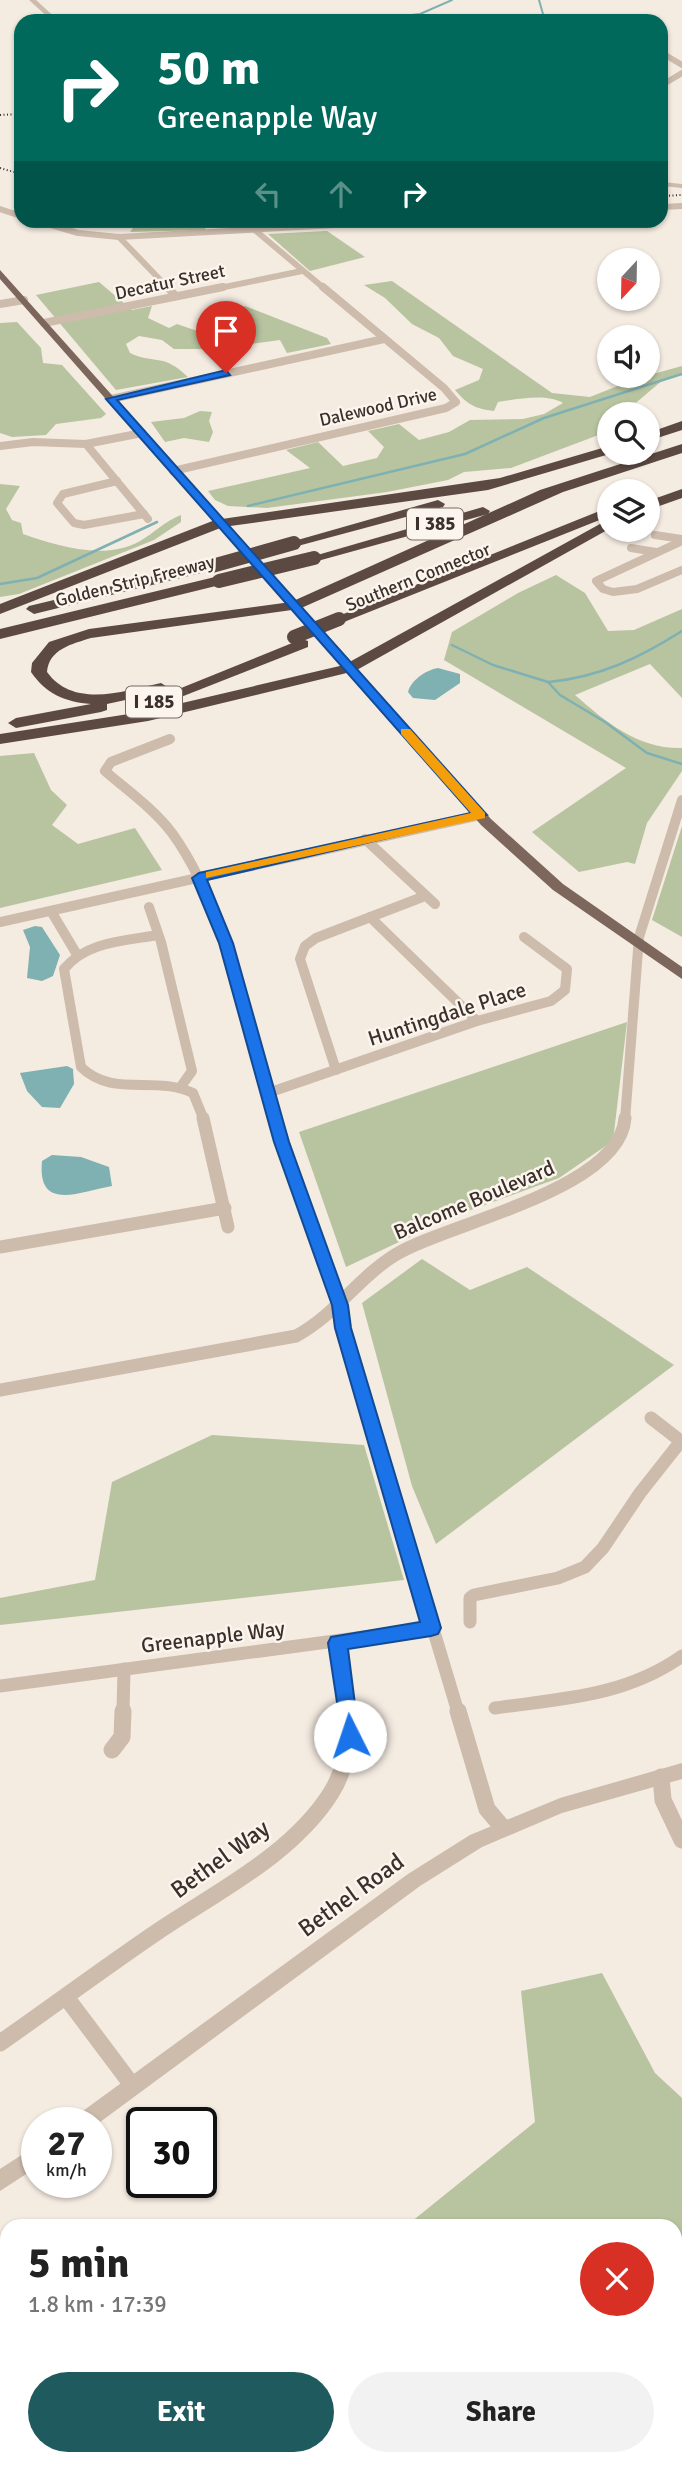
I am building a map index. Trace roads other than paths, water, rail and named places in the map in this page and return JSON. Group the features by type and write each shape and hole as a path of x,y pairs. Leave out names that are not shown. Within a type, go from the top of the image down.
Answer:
{"highway":[{"path":"660,433 682,425"},
{"name":"Golden Strip Freeway","path":"0,634 314,558 557,490 682,447"},
{"name":"Golden Strip Freeway","path":"0,616 212,566 444,502 597,454"},
{"path":"0,609 220,523 501,482"},
{"path":"660,491 682,483"},
{"path":"160,688 104,700 76,698 49,687 39,671 40,663 55,645 89,634 294,606 557,490"},
{"path":"660,501 682,493"},
{"name":"Southern Connector","path":"0,738 92,720 141,706 597,517"},
{"name":"Southern Connector","path":"342,623 597,527"},
{"path":"0,738 148,716 349,668 597,529"},
{"name":"Southern Connector","path":"0,725 103,706 298,641"}],"main road":[{"path":"0,273 480,815 558,887 682,974"}],"street":[{"path":"32,0 48,14"},
{"path":"61,228 78,233 119,237 302,228"},
{"name":"Dalewood Drive","path":"173,471 455,403 450,393 256,231"},
{"path":"119,237 176,296"},
{"name":"Decatur Street","path":"44,323 302,271"},
{"path":"0,304 24,300"},
{"path":"111,399 384,339"},
{"path":"0,446 33,442 86,444 142,433"},
{"path":"86,444 146,517"},
{"path":"117,481 63,494 57,499 57,503 74,523 84,525 146,517"},
{"path":"660,536 682,540"},
{"path":"682,540 598,578 596,584 610,590 632,592 682,570"},
{"path":"631,548 657,552"},
{"path":"170,739 111,762 105,771 156,814 181,845 199,878 226,943 282,1142 340,1305 343,1328 487,1809 503,1828"},
{"name":"Balcome Boulevard","path":"0,1390 284,1340 320,1324 368,1274 397,1253 558,1187 591,1168 613,1148 622,1133 626,1117 639,946 666,845 682,800"},
{"path":"0,922 480,815"},
{"path":"365,839 435,904"},
{"path":"336,1070 300,959 305,946 316,938 425,896"},
{"path":"149,907 192,1070 182,1085"},
{"path":"51,911 76,953"},
{"path":"370,917 477,1021"},
{"path":"158,935 76,953 64,969 81,1067 87,1075 109,1085 158,1081 182,1085 193,1093 202,1113 228,1227"},
{"name":"Huntingdale Place","path":"268,1093 477,1021 551,1001 565,990 567,969 552,955 524,937"},
{"path":"0,1247 225,1208"},
{"path":"470,1622 470,1598 474,1594 558,1578 592,1561 681,1442 651,1418"},
{"name":"Greenapple Way","path":"0,1686 338,1643 431,1628"},
{"name":"Bethel Way","path":"0,2043 281,1846 328,1798 344,1768 350,1736 338,1643"},
{"path":"495,1708 624,1686 662,1670 682,1656"},
{"path":"112,1750 122,1737 124,1669"},
{"name":"Bethel Road","path":"104,2107 414,1880 503,1828 560,1806 682,1771"},
{"path":"661,1777 663,1800 682,1840"},
{"path":"66,1997 132,2085"},
{"path":"0,2181 21,2166"}],"water":[{"path":"438,668 460,674 460,683 435,700 413,698 408,692 412,683 424,673"},
{"path":"42,927 60,955 53,976 42,981 27,978 30,947 23,930"},
{"path":"67,1066 73,1069 74,1084 60,1108 42,1107 27,1091 20,1073"},
{"path":"52,1155 81,1157 109,1167 112,1186 74,1194 53,1193 46,1187 42,1177 42,1161"}],"waterway":[{"path":"420,14 452,0"},
{"path":"539,0 543,14"},
{"path":"248,506 465,454 544,418 682,374"},
{"path":"0,584 37,578 157,522"},
{"path":"549,682 585,676 618,665 682,631"},
{"path":"452,645 493,665 548,682 560,695 605,722 647,753 682,764"}],"railway":[{"path":"0,115 14,114"},
{"path":"0,168 14,172"},
{"path":"668,196 682,195"}]}
